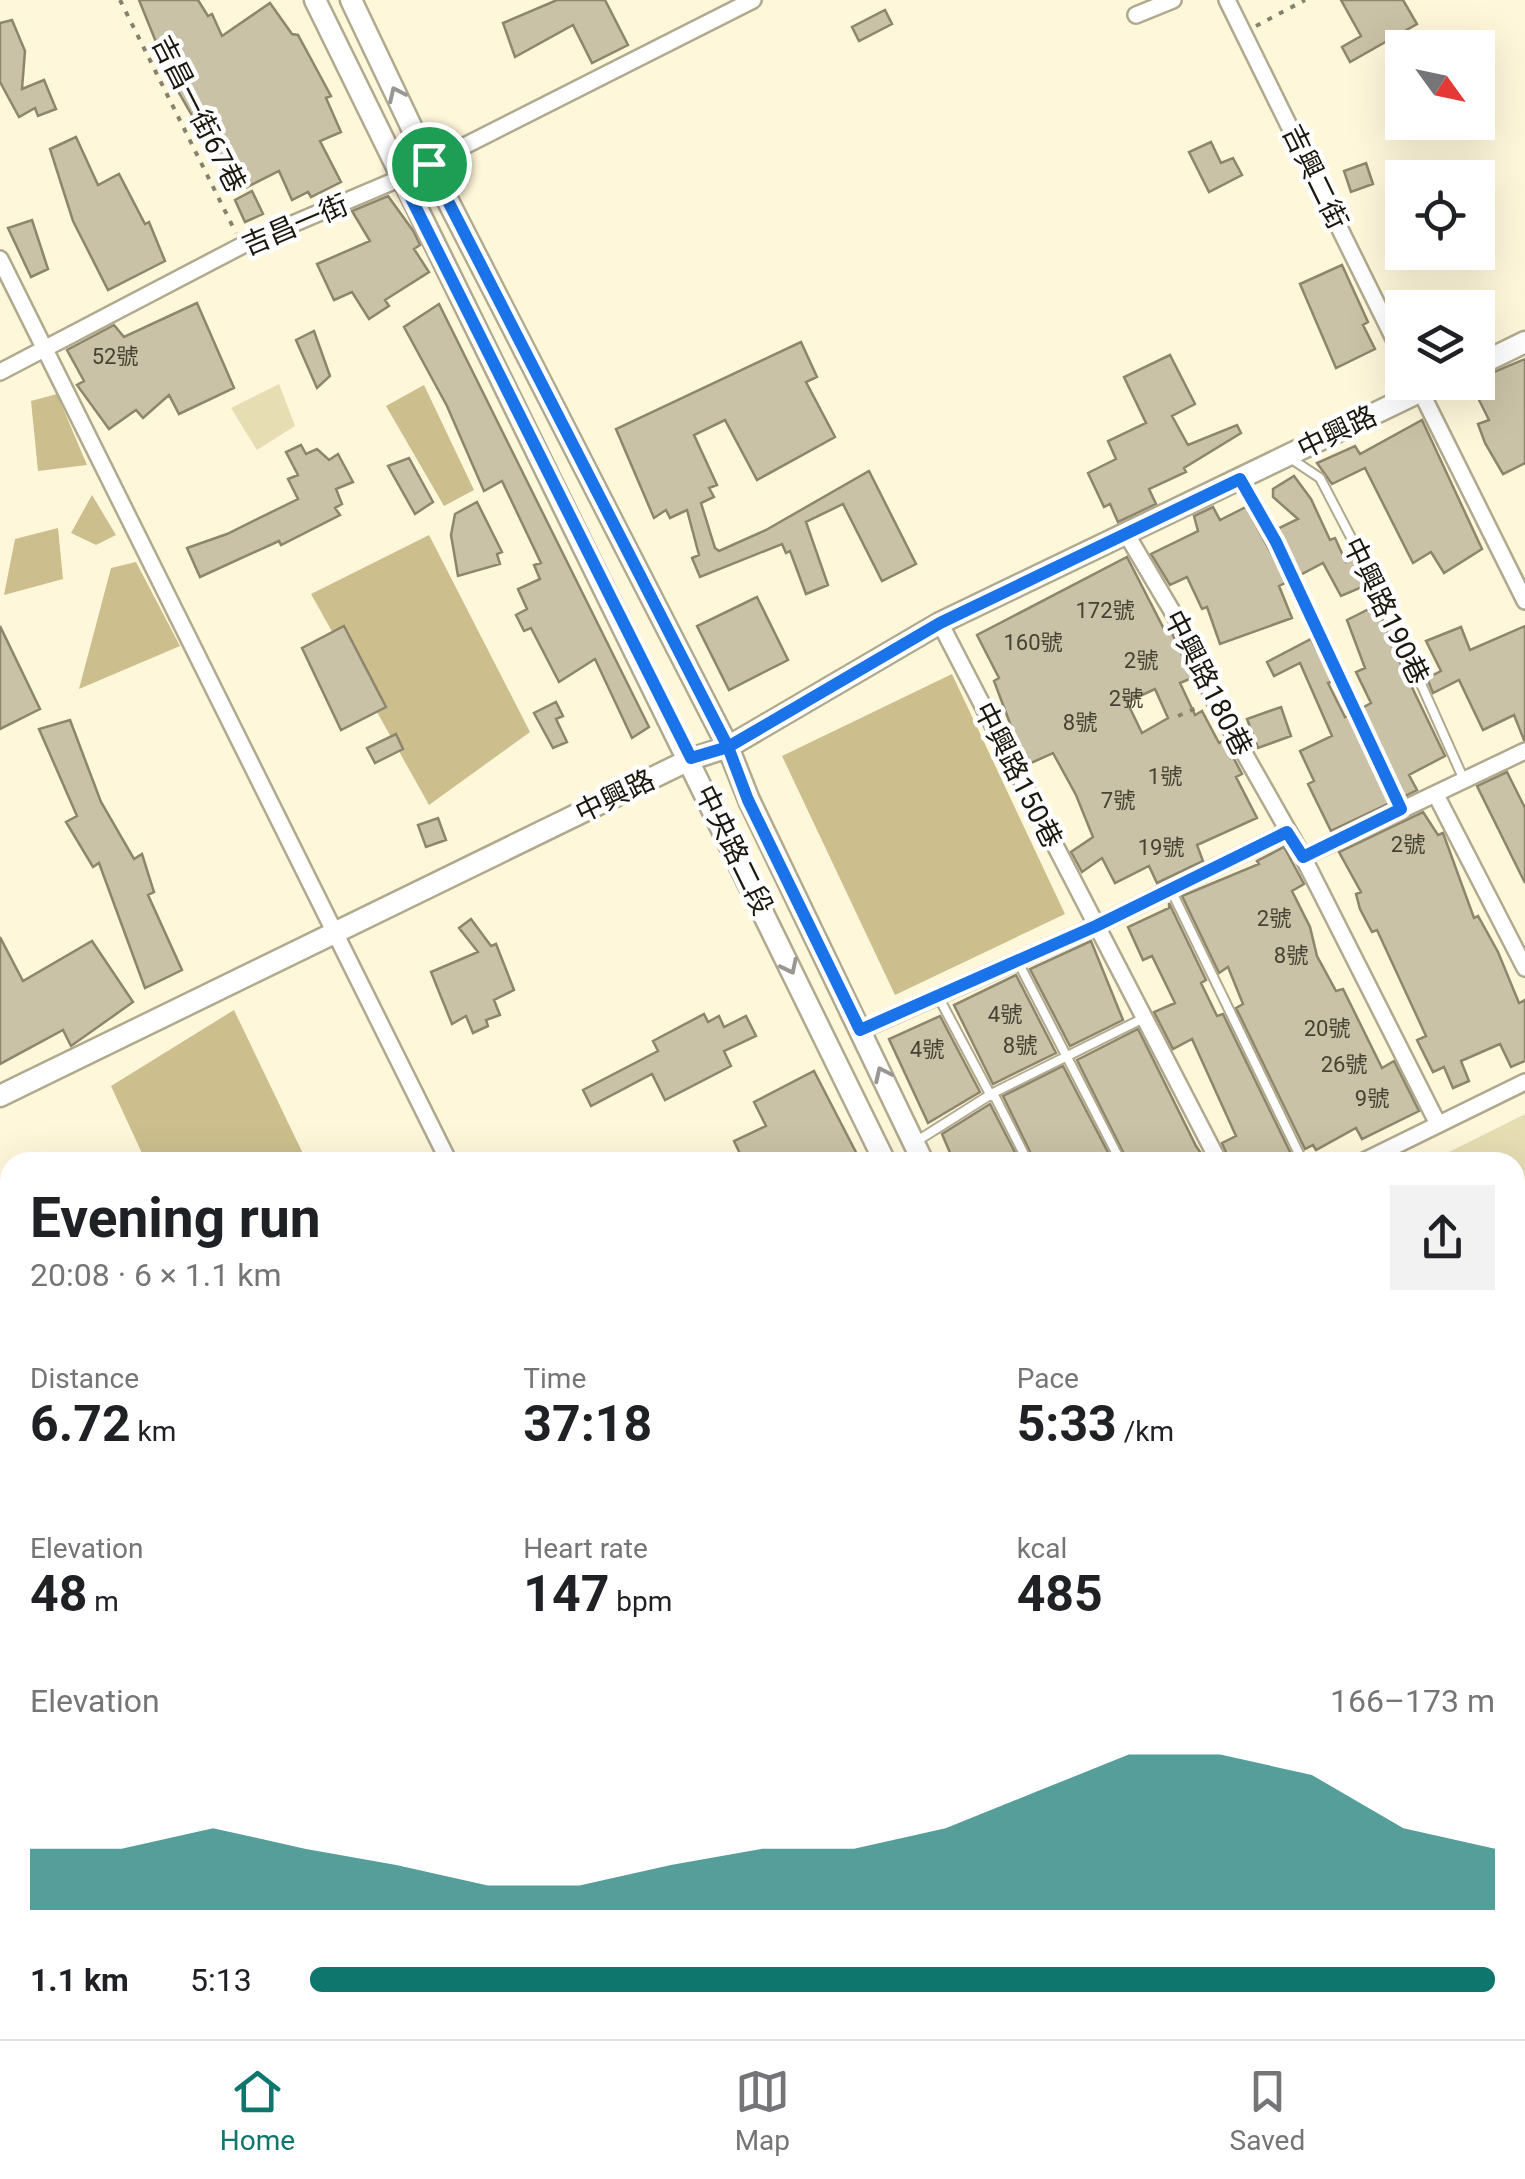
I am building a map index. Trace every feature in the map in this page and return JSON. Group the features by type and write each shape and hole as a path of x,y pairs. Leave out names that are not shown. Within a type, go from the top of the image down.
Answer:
{"street":[{"name":"中央路二段","path":"315,0 691,758 880,1152"},
{"name":"中央路二段","path":"352,0 429,164 728,747 748,800 919,1152"},
{"name":"吉昌一街","path":"0,372 242,245 401,178 753,0"},
{"path":"1136,15 1174,0"},
{"name":"吉興二街","path":"1227,0 1385,321"},
{"path":"0,259 445,1152"},
{"path":"1495,358 1523,347"},
{"name":"中興路","path":"0,1096 691,758 728,747 940,623 1398,400"},
{"path":"1432,400 1525,600"},
{"name":"中興路180巷","path":"1127,535 1182,628 1214,700 1303,857 1438,1124"},
{"name":"中興路150巷","path":"940,623 1214,1152"},
{"path":"1303,857 1525,750"},
{"path":"1436,795 1525,968"},
{"path":"860,1030 1096,926 1287,832"},
{"path":"1382,1152 1525,1082"}],"lane":[{"name":"中興路190巷","path":"1288,456 1320,478 1384,599 1464,780"},
{"path":"1240,479 1276,542 1401,809"},
{"path":"1170,888 1298,1152"},
{"path":"1016,959 1116,1152"},
{"path":"939,998 1023,1152"},
{"path":"914,1143 992,1094 1146,1017"}],"path":[{"name":"吉昌一街67巷","path":"120,0 242,245"},
{"path":"1243,33 1305,0"},
{"path":"1178,716 1214,700"}],"shaded area":[{"path":"279,384 295,426 257,450 231,408"},
{"path":"424,385 474,490 444,506 386,406"},
{"path":"57,394 87,465 38,471 31,401"},
{"path":"92,495 116,535 96,545 71,533"},
{"path":"58,528 63,579 4,595 15,539"},
{"path":"429,535 530,732 429,805 311,594"},
{"path":"136,562 180,646 79,689 111,568"},
{"path":"952,674 1065,914 895,995 782,756"},
{"path":"234,1010 302,1152 141,1152 111,1086"},
{"path":"1525,1114 1525,1152 1449,1152"}],"building":[{"path":"139,0 198,0 208,16 212,14 222,36 270,3 292,34 298,35 331,96 326,98 341,132 320,141 341,182 311,197 308,192 292,200 279,171 237,192 209,136 205,138 171,79"},
{"path":"557,0 605,0 628,45 592,63 573,25 515,57 503,23"},
{"path":"1341,0 1403,0 1417,24 1406,30 1385,30 1385,42 1350,62 1342,47 1361,36"},
{"path":"885,10 892,24 859,41 852,27"},
{"path":"12,20 25,51 22,89 44,80 56,109 38,116 35,108 19,117 0,82 0,23"},
{"path":"76,137 98,185 119,174 145,224 149,222 165,261 108,290 73,221 50,149"},
{"path":"1211,142 1221,163 1233,158 1242,175 1209,192 1189,152"},
{"path":"1366,163 1373,184 1351,192 1344,171"},
{"path":"252,191 263,214 245,222 235,200"},
{"path":"388,196 414,232 420,245 414,249 429,272 385,300 389,306 369,319 352,292 334,300 317,264 370,241 352,211"},
{"path":"32,220 48,269 31,277 8,228"},
{"path":"1342,265 1368,322 1363,325 1375,349 1336,368 1300,284"},
{"path":"197,303 234,388 179,414 169,395 143,418 136,410 109,429 77,385 84,381 67,350 114,325 124,337"},
{"path":"439,304 649,727 632,738 595,659 559,682 531,628 524,631 516,615 527,609 518,589 540,579 534,565 541,563 502,481 484,491 447,406 404,327"},
{"path":"314,331 330,376 317,388 296,340"},
{"path":"801,342 817,377 806,382 835,437 757,480 725,420 694,435 717,485 709,488 714,497 701,503 715,548 719,551 766,530 869,471 916,564 882,581 843,504 806,522 828,585 806,594 790,551 786,553 782,544 700,577 692,558 699,555 687,510 670,518 666,510 654,518 616,429"},
{"path":"1170,355 1195,404 1172,416 1188,445 1237,425 1241,433 1184,468 1186,472 1149,489 1156,504 1118,522 1110,504 1104,507 1088,473 1116,459 1108,441 1146,423 1124,377"},
{"path":"1525,359 1525,463 1503,474 1478,424 1489,420 1479,400 1495,400 1495,372"},
{"path":"1422,420 1482,549 1444,573 1431,552 1413,563 1365,468 1332,484 1317,463 1355,446 1360,454"},
{"path":"301,445 306,454 317,449 329,460 338,454 353,482 336,489 342,504 335,508 340,515 281,545 279,541 200,577 187,548 227,534 298,499 288,479 298,475 286,452"},
{"path":"409,458 433,502 415,514 388,466"},
{"path":"1294,476 1311,499 1330,540 1335,538 1346,562 1353,558 1367,585 1341,596 1323,563 1300,575 1277,529 1298,519 1273,497 1273,489"},
{"path":"477,502 502,552 497,554 500,564 458,576 451,535 455,514"},
{"path":"1213,507 1220,520 1246,507 1287,582 1279,586 1292,618 1220,644 1207,607 1202,609 1187,577 1170,585 1151,554 1198,531 1194,516"},
{"path":"1127,557 1164,629 1168,626 1172,633 1192,678 1180,683 1195,715 1202,711 1219,743 1224,740 1242,774 1236,777 1257,818 1197,845 1203,861 1157,883 1149,866 1115,883 1102,858 1082,872 1071,852 1093,837 1076,795 1053,753 1031,763 1017,742 994,681 999,678 977,635","holes":["1155,689 1168,718 1142,733 1127,702"]},
{"path":"757,597 788,660 729,690 697,626"},
{"path":"1377,605 1445,756 1409,775 1417,790 1403,797 1362,708 1371,703 1356,672 1365,668 1347,620"},
{"path":"0,626 40,709 0,729"},
{"path":"344,626 386,707 341,730 302,648"},
{"path":"1525,626 1524,740 1514,715 1483,730 1459,680 1433,693 1427,678 1441,671 1426,641 1461,627 1470,650"},
{"path":"1311,639 1333,681 1328,683 1345,717 1349,715 1390,803 1331,831 1308,784 1314,781 1300,751 1332,736 1300,663 1274,676 1267,662"},
{"path":"556,702 563,716 556,719 567,742 553,748 534,713"},
{"path":"1281,707 1291,736 1258,748 1247,719"},
{"path":"70,720 101,802 134,859 142,854 154,892 148,895 182,970 145,988 99,863 93,867 66,822 77,816 39,729"},
{"path":"396,734 403,749 375,763 367,748"},
{"path":"1507,772 1525,808 1525,883 1477,786"},
{"path":"1423,812 1438,835 1443,833 1474,918 1478,916 1498,952 1519,1003 1525,1000 1525,1061 1511,1067 1500,1044 1461,1061 1469,1081 1453,1088 1444,1067 1433,1072 1417,1040 1426,1036 1377,930 1372,932 1360,909 1356,894 1361,892 1339,852"},
{"path":"438,818 446,840 426,847 418,825"},
{"path":"1284,847 1304,884 1292,891 1310,927 1317,956 1336,991 1343,989 1382,1068 1394,1061 1419,1111 1362,1139 1356,1128 1316,1150 1313,1145 1305,1149 1236,1008 1243,1004 1228,967 1219,973 1182,896 1259,864 1257,861"},
{"path":"1169,903 1206,980 1201,983 1217,1016 1223,1014 1290,1152 1226,1152 1222,1143 1236,1136 1192,1039 1173,1049 1154,1012 1175,1003 1152,956 1143,960 1128,927 1169,908"},
{"path":"471,919 491,946 496,944 514,990 494,1000 500,1015 486,1020 488,1026 473,1033 466,1016 452,1024 431,972 478,952 459,928"},
{"path":"0,937 23,981 92,941 133,1002 71,1046 63,1030 0,1064"},
{"path":"1091,941 1123,1020 1070,1046 1030,969"},
{"path":"1016,975 1056,1053 993,1084 954,1005"},
{"path":"704,1014 708,1022 719,1016 724,1027 746,1016 756,1036 724,1051 731,1066 665,1100 652,1074 591,1106 583,1090 658,1051 653,1041"},
{"path":"940,1016 980,1092 928,1123 889,1039"},
{"path":"1138,1029 1200,1152 1123,1152 1077,1060"},
{"path":"1063,1066 1108,1152 1030,1152 1003,1096"},
{"path":"814,1071 856,1152 739,1152 734,1141 766,1126 754,1102"},
{"path":"990,1104 1015,1152 950,1152 942,1134"}],"route":[{"path":"429,164 401,178 691,758 728,747 748,800 860,1030 1096,926 1287,832 1303,857 1401,809 1276,542 1240,479 940,623 728,747 429,164"}]}
